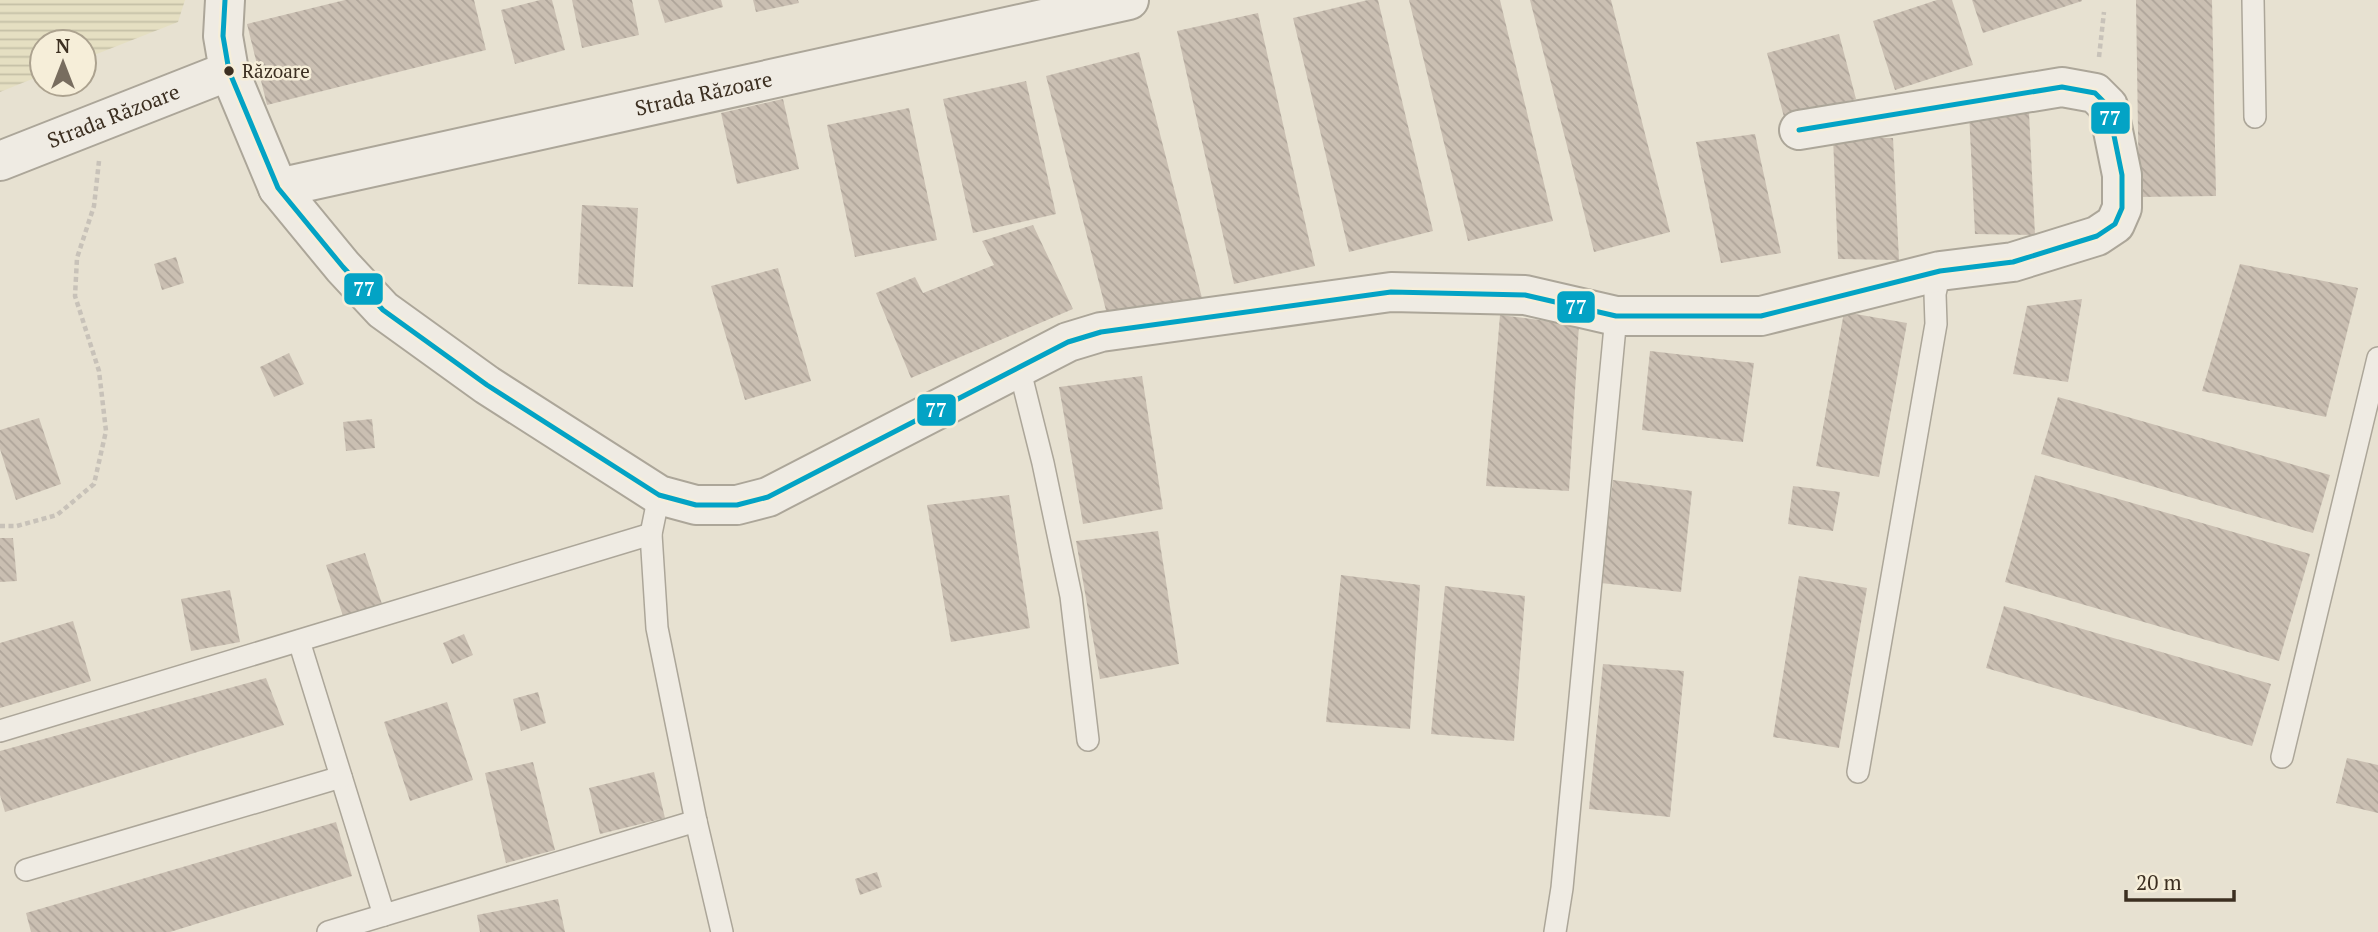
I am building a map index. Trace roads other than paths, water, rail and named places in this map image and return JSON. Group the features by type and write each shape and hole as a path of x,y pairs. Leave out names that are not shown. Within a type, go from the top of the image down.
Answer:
{"street":[{"path":"225,0 223,36 229,71 278,188 343,267 383,310 487,385 659,495 696,505 737,505 768,497 1068,342 1101,332 1391,292 1525,295 1616,316 1761,316 1940,271 2013,262 2097,236 2115,224 2122,208 2122,175 2108,106 2095,93 2062,87 1799,130"},
{"name":"Strada Răzoare","path":"278,188 1129,0"},
{"name":"Strada Răzoare","path":"0,161 229,71"}],"lane":[{"path":"2253,0 2255,117"},
{"path":"1858,772 1936,324 1935,294 1940,271"},
{"path":"1555,932 1563,874 1616,316"},
{"path":"2282,757 2378,358"},
{"path":"1019,367 1043,463 1071,596 1088,740"},
{"path":"659,495 651,534 657,628 696,821 722,932"},
{"path":"0,731 651,534"},
{"path":"299,640 384,915"},
{"path":"26,870 341,777"},
{"path":"328,932 696,821"}],"place":[{"name":"Răzoare","path":"229,71"}]}
